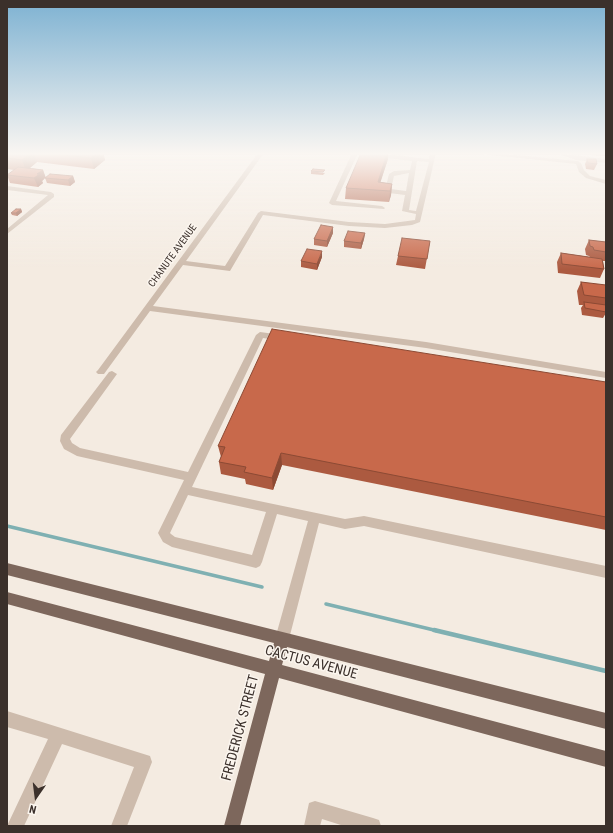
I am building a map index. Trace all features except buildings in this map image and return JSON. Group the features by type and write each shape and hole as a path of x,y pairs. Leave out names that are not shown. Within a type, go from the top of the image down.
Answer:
{"main road":[{"name":"CACTUS AVENUE","path":"7,569 606,721"},
{"name":"CACTUS AVENUE","path":"7,598 606,759"},
{"name":"FREDERICK STREET","path":"232,826 282,639"}],"street":[{"path":"7,232 51,196 51,194 35,192"},
{"name":"CHANUTE AVENUE","path":"191,477 76,452 68,446 65,438 148,308 232,192"},
{"path":"337,192 332,203 382,208"},
{"path":"397,192 408,193 405,211 420,213"},
{"path":"181,262 227,269 261,213 349,224 385,226 412,223 418,221 425,192"},
{"path":"148,308 426,345 606,375"},
{"path":"273,508 256,562 172,542 164,533 260,334 291,340"},
{"path":"185,490 345,524 364,521 606,572"},
{"path":"282,639 315,517"},
{"path":"7,719 144,762 119,826"},
{"path":"15,826 58,735"},
{"path":"312,826 315,809 373,826"}],"waterway":[{"path":"7,526 262,587"},
{"path":"326,604 438,631"},
{"path":"434,630 606,671"}]}
